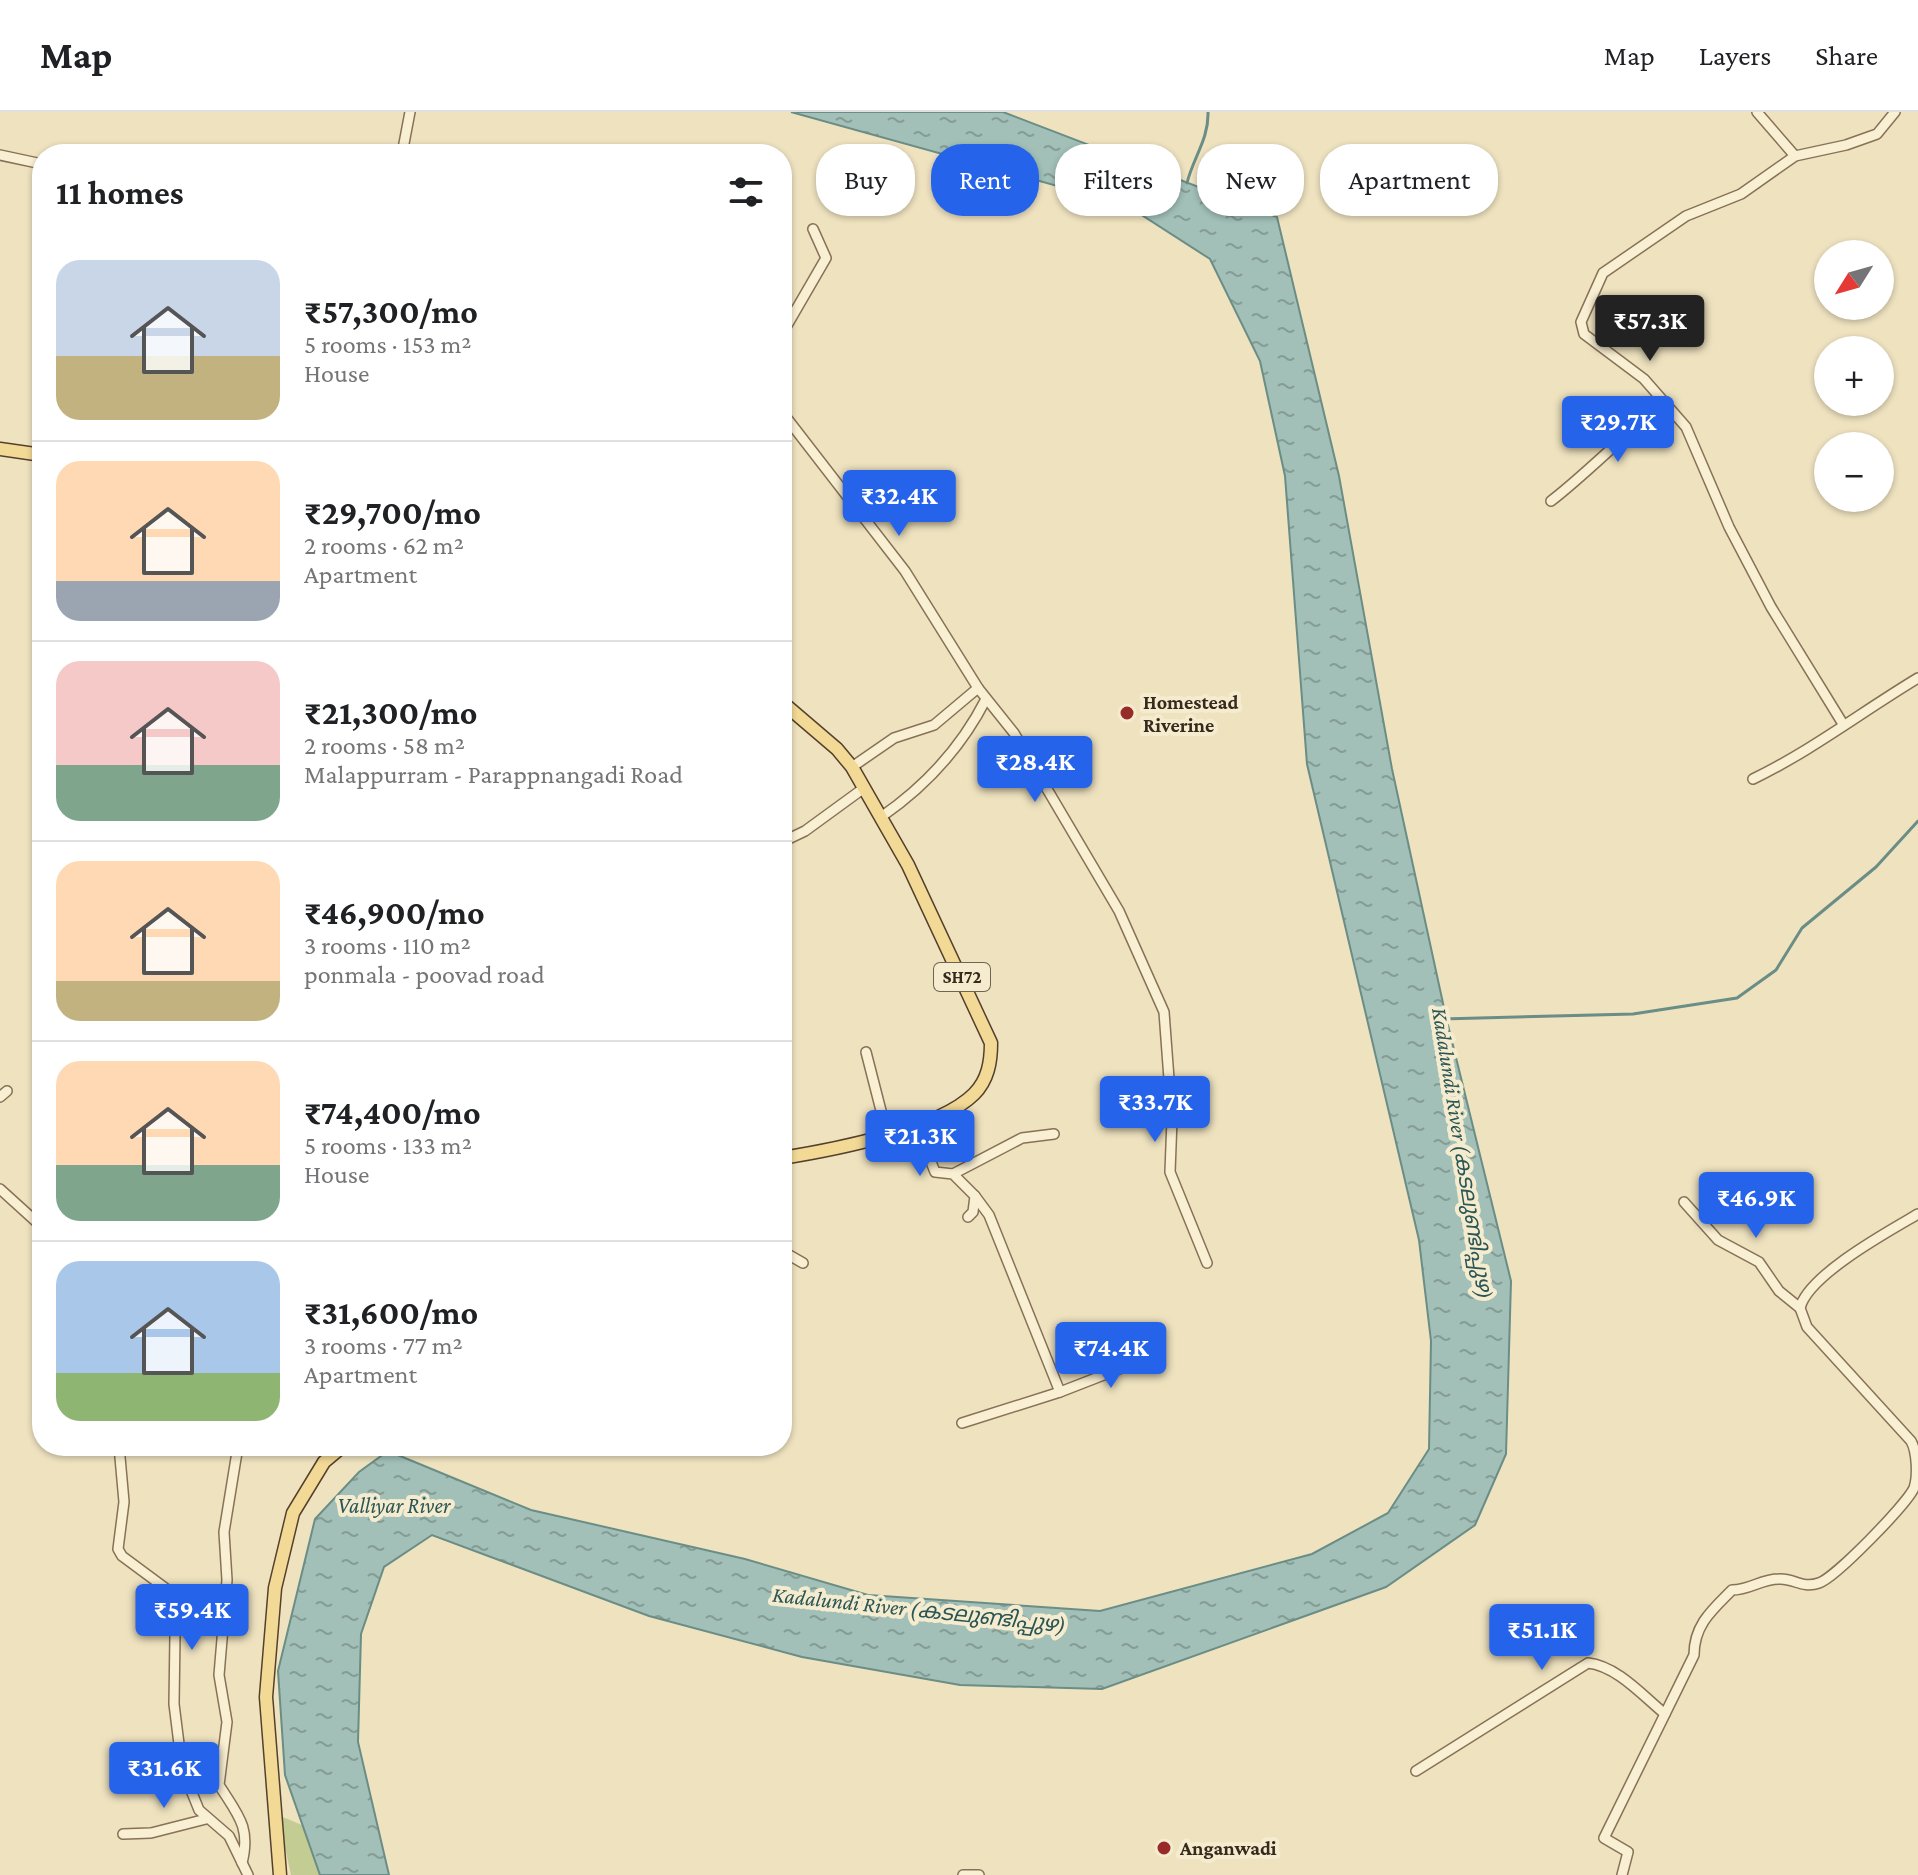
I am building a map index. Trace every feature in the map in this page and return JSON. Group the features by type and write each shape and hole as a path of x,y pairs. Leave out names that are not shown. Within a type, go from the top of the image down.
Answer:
{"main road":[{"path":"0,449 32,454"},
{"name":"SH72","path":"792,711 837,749 852,767 908,865 991,1043 991,1066 975,1093 917,1126 827,1151 792,1156"},
{"path":"280,1875 266,1697 275,1588 293,1513 324,1462 331,1456"}],"street":[{"path":"404,144 410,112"},
{"path":"1757,112 1795,156"},
{"path":"1843,724 1771,607 1729,527 1686,427 1644,379 1581,330 1581,322 1603,273 1686,216 1741,194 1795,156 1846,145 1877,134 1895,112"},
{"path":"0,155 32,162"},
{"path":"792,317 826,258 813,229"},
{"path":"1551,501 1587,473 1618,439 1666,402"},
{"path":"792,425 905,571 978,688 1014,733 1119,911 1164,1012 1172,1119 1170,1172 1207,1263"},
{"path":"1753,779 1790,761 1918,678"},
{"path":"852,767 894,738 934,725 978,688"},
{"path":"881,817 916,793 943,764 973,725 986,699"},
{"path":"792,837 864,788"},
{"path":"866,1052 887,1134"},
{"path":"917,1126 935,1172 953,1174 1022,1138 1054,1134"},
{"path":"953,1174 989,1215 1060,1392"},
{"path":"0,1189 32,1218"},
{"path":"968,1217 973,1212 975,1196"},
{"path":"1622,1875 1628,1852 1604,1838 1694,1655 1694,1636 1700,1624 1732,1590 1744,1590 1761,1579 1784,1578 1800,1586 1821,1583 1916,1494 1917,1456 1911,1441 1807,1327 1800,1308 1779,1291 1759,1262 1704,1229 1684,1202"},
{"path":"1800,1308 1813,1288 1839,1264 1918,1214"},
{"path":"792,1257 803,1263"},
{"path":"962,1423 1060,1392 1150,1357"},
{"path":"120,1456 124,1502 118,1549 122,1556 176,1596 180,1606 175,1635 176,1725 182,1768 190,1791 206,1819 229,1836 248,1875"},
{"path":"236,1456 224,1532 227,1580 219,1675 227,1722 219,1785 240,1818 248,1840 242,1863"},
{"path":"1416,1771 1588,1663 1601,1664 1665,1714"},
{"path":"123,1834 151,1833 206,1819"},
{"path":"963,1875 979,1875"}],"green space":[{"path":"278,1815 309,1828 321,1875 291,1875"}],"water":[{"name":"Valliyar River","path":"791,112 1003,112 1087,144 1055,144 1055,185 1039,181 1039,144 931,144 931,151"},
{"name":"Valliyar River","path":"1181,180 1197,186 1197,216 1277,217 1339,476 1392,769 1446,1017 1511,1281 1506,1454 1475,1525 1386,1587 1102,1689 960,1685 802,1657 649,1616 432,1535 384,1567 361,1634 358,1742 389,1875 320,1875 285,1775 278,1671 315,1519 359,1472 381,1456 400,1456 531,1510 745,1559 868,1595 1100,1611 1312,1554 1388,1513 1429,1449 1431,1341 1419,1240 1307,764 1285,476 1260,361 1210,259 1143,216 1181,216"}],"waterway":[{"path":"1187,183 1206,131 1208,112"},
{"name":"Kadalundi River (കടലുണ്ടിപ്പുഴ)","path":"1442,1019 1633,1014 1737,998 1776,970 1802,928 1876,867 1918,821"}],"place":[{"name":"Homestead Riverine","path":"1127,713"},
{"name":"Anganwadi","path":"1164,1848"}]}
